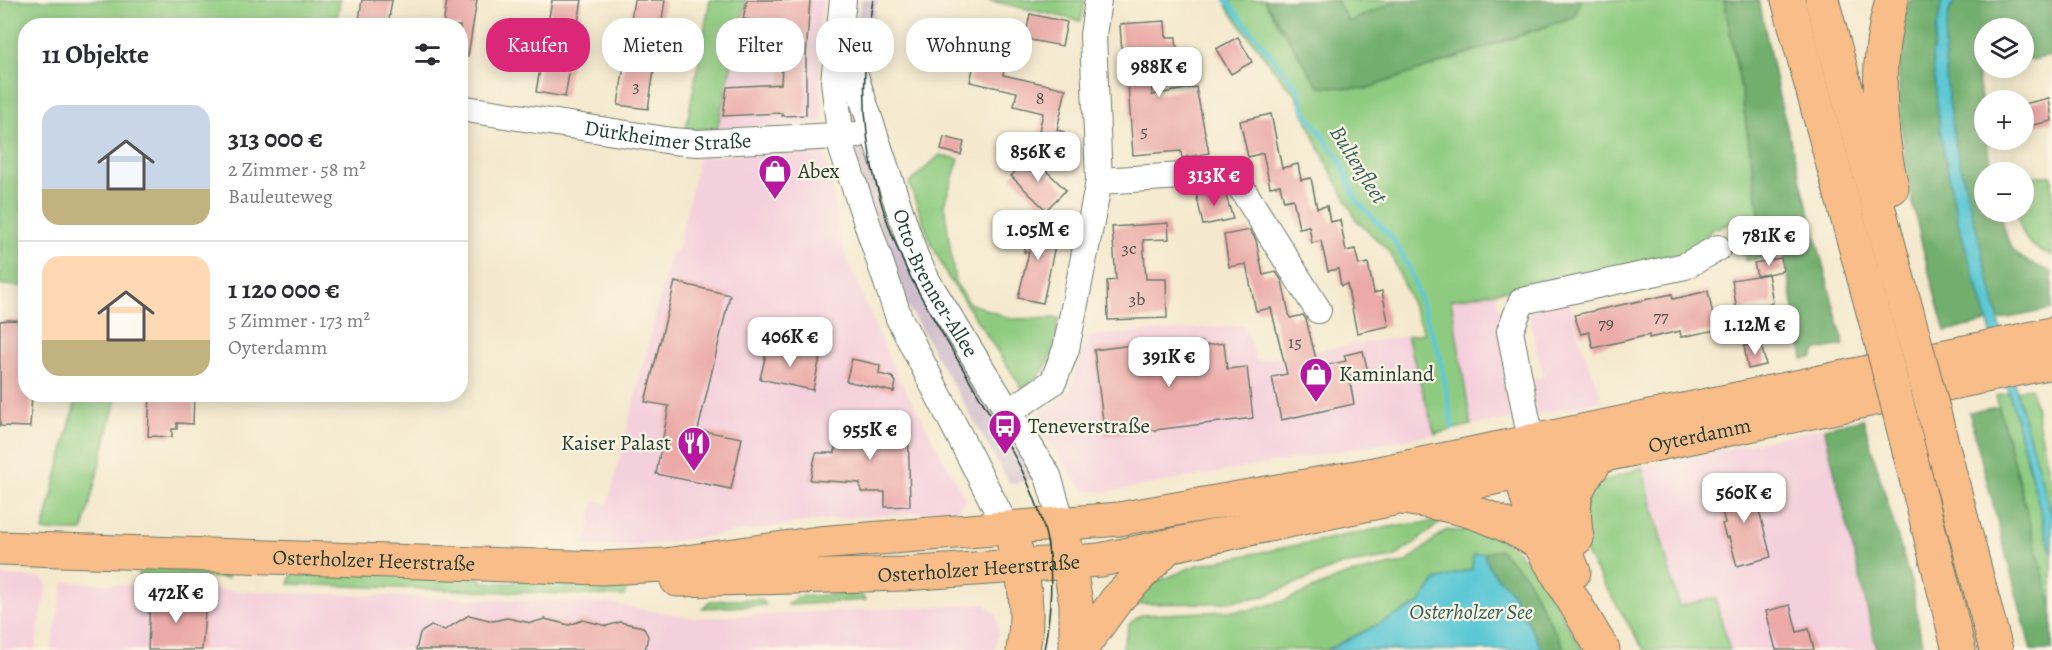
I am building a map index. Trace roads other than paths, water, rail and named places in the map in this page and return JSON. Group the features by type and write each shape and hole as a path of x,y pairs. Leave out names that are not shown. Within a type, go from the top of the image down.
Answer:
{"main road":[{"path":"1788,0 1881,341 1959,650"},
{"path":"1822,0 1896,269 1996,650"},
{"path":"1892,0 1883,30 1879,68 1882,124 1902,239 1896,269"},
{"name":"Oyterdamm","path":"1349,510 1402,498 1532,460 1985,362 2030,358 2052,334"},
{"name":"Oyterdamm","path":"1330,482 1602,454 1985,362"},
{"path":"1598,615 1580,558 1572,509 1583,478 1602,454"},
{"path":"1532,460 1539,543 1603,650"},
{"path":"1532,460 1575,575 1620,650"},
{"name":"Osterholzer Heerstraße","path":"0,548 602,568 665,565 818,543 1006,526 1119,519 1330,482"},
{"path":"1402,498 1480,514 1507,524 1539,543"},
{"name":"Osterholzer Heerstraße","path":"602,568 668,580 698,580 904,574 1069,563 1100,560 1349,510"},
{"path":"1927,520 1919,550 1942,650"},
{"path":"1062,523 1077,610 1078,650"},
{"path":"1006,526 1020,566 1026,616 1023,650"},
{"path":"1078,650 1117,599 1168,547"}],"street":[{"name":"Otto-Brenner-Allee","path":"840,18 843,0"},
{"path":"1009,412 1053,382 1066,349 1099,182 1093,35 1098,0"},
{"name":"Otto-Brenner-Allee","path":"835,72 839,136 876,258 899,318 1006,526"},
{"name":"Otto-Brenner-Allee","path":"854,72 915,256 929,284 1048,476 1062,523"},
{"name":"Dürkheimer Straße","path":"468,109 698,143 875,134"},
{"path":"1099,182 1232,173 1318,309"},
{"path":"1532,460 1510,331 1522,301 1685,266 1718,248"}],"water":[{"path":"1942,0 1957,0 1950,7 1944,44 1947,88 1956,148 2018,397 2052,516 2052,555 2012,403 1958,222 1941,137 1932,56"},
{"name":"Osterholzer See","path":"1484,553 1493,573 1513,595 1542,650 1327,650 1419,604 1436,580 1472,569 1473,555"}],"waterway":[{"name":"Bultenfleet","path":"1226,0 1298,89 1305,111 1340,160 1356,200 1394,240 1409,268 1440,356 1453,428"}],"tram line":[{"path":"873,0 865,71 865,105 873,171 881,204 907,270 943,336 1011,449 1035,500 1046,536 1051,579 1050,608 1044,650"}],"place":[{"name":"Abex","path":"775,200"},
{"name":"Kaminland","path":"1316,403"},
{"name":"Teneverstraße","path":"1005,455"},
{"name":"Kaiser Palast","path":"694,472"}]}
